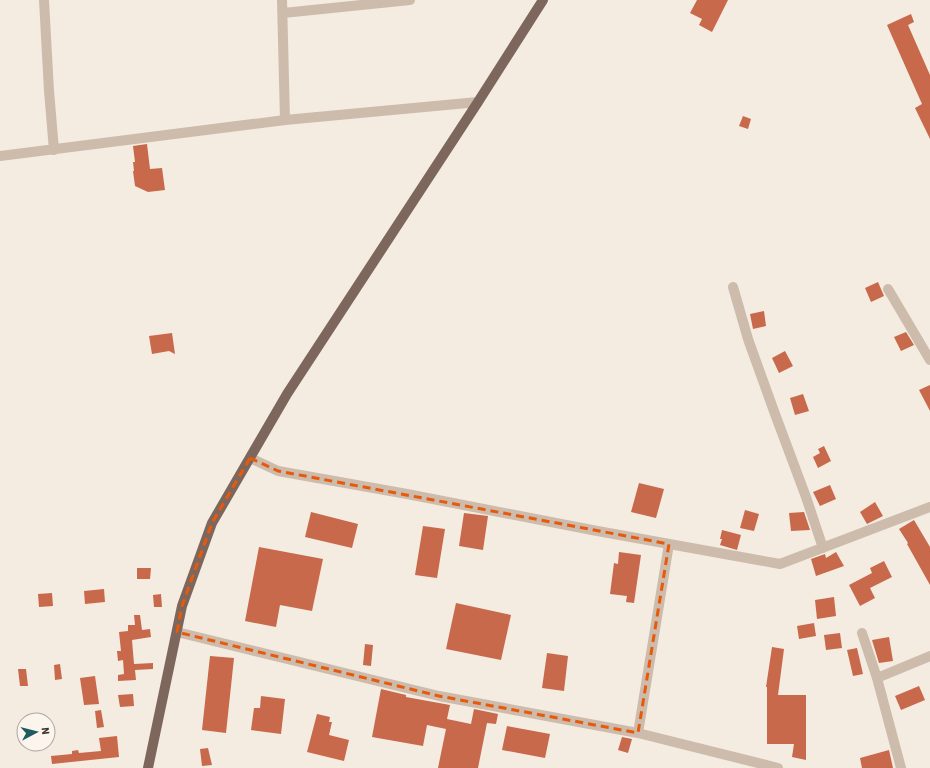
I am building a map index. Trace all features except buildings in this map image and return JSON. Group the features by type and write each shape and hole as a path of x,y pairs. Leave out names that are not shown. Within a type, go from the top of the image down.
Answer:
{"main road":[{"path":"148,768 182,606 212,523 287,394 543,0"}],"street":[{"path":"44,0 48,91 54,150"},
{"path":"282,0 285,120"},
{"path":"283,13 410,0"},
{"path":"0,156 285,120 478,102"},
{"path":"733,287 751,346 823,548"},
{"path":"888,290 930,360"},
{"path":"250,458 278,471 780,564 930,507"},
{"path":"638,733 669,544"},
{"path":"177,632 439,696 638,733 778,768"},
{"path":"862,633 877,678 901,768"},
{"path":"877,678 930,656"}],"highlighted area":[{"path":"250,458 278,471 669,544 638,733 439,696 177,632 182,606 212,523"}]}
